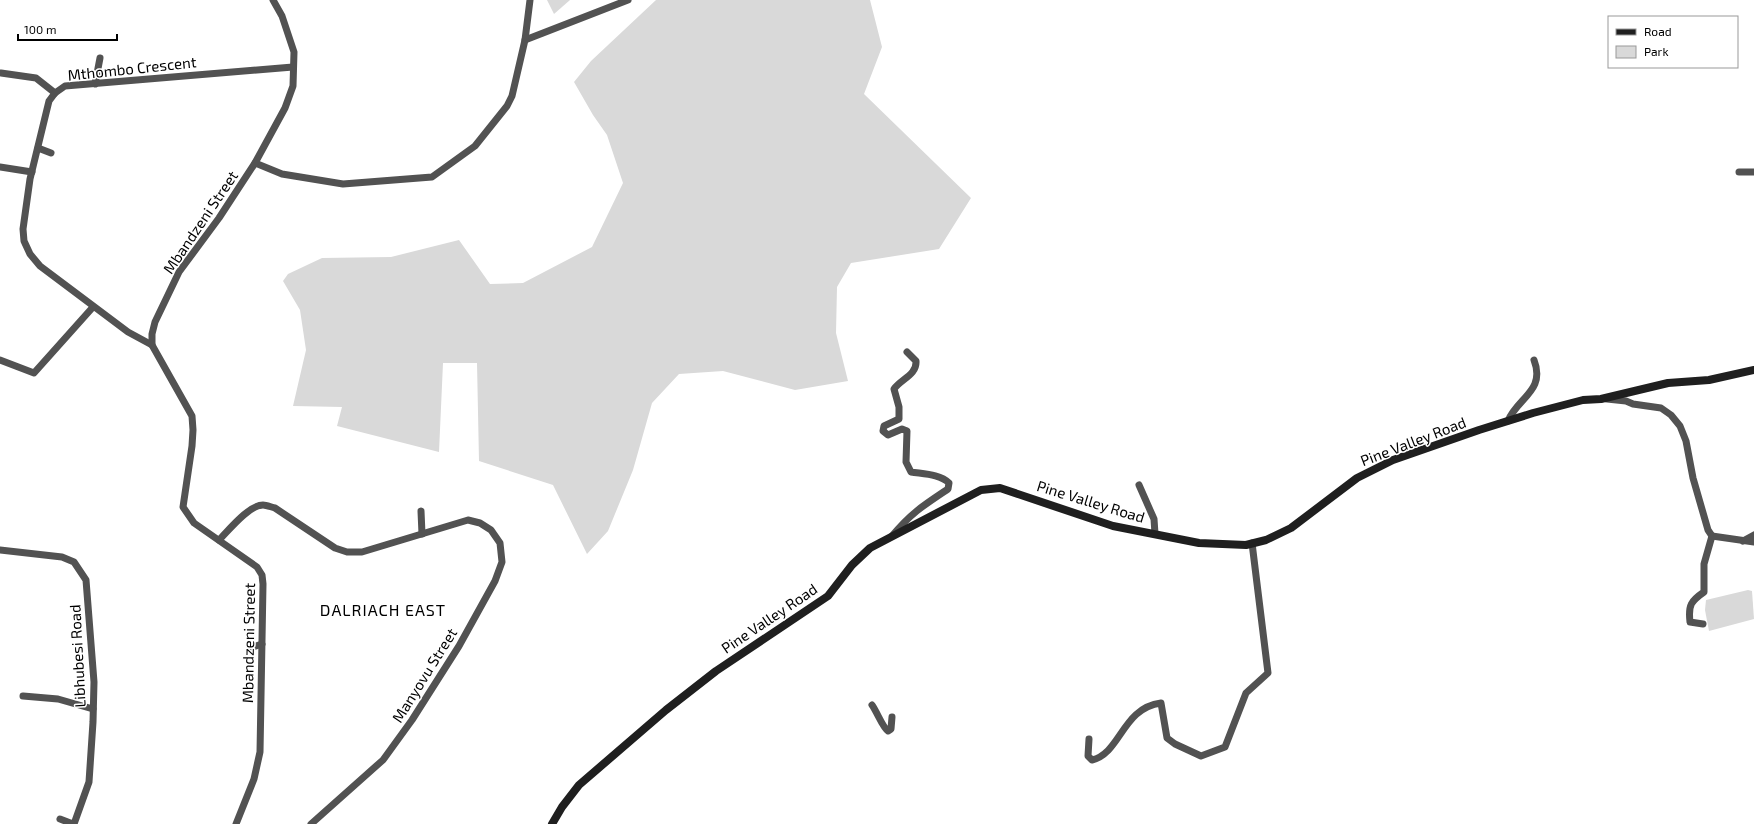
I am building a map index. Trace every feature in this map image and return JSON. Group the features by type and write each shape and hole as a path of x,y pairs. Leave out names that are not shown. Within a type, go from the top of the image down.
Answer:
{"main road":[{"name":"Pine Valley Road","path":"552,824 579,785 666,710 716,671 828,596 852,565 870,548 981,490 1000,488 1113,526 1199,543 1246,545 1266,540 1291,528 1357,478 1393,460 1508,421 1583,400 1601,399 1668,383 1709,380 1754,370"}],"street":[{"name":"Mbandzeni Street","path":"236,824 254,779 260,752 262,575 257,567 194,523 182,507 192,446 192,416 152,345 152,334 155,322 179,272 219,218 255,163 285,108 292,86 294,52 282,16 273,0"},
{"path":"255,163 282,174 343,184 432,177 475,146 507,106 512,96 525,40 530,0"},
{"path":"525,40 628,0"},
{"path":"95,84 100,58"},
{"name":"Mthombo Crescent","path":"152,345 128,332 40,266 30,254 24,241 23,229 32,172 49,102 55,92 65,86 292,67"},
{"path":"1,73 36,78 55,92"},
{"path":"38,148 51,153"},
{"path":"0,167 32,172"},
{"path":"1739,172 1754,172"},
{"path":"0,360 34,373 93,307"},
{"path":"892,536 905,520 918,508 948,489 949,483 945,479 911,472 906,462 907,431 902,429 888,434 883,431 884,426 898,419 899,407 894,389 909,376 917,366 916,360 907,352"},
{"path":"1508,421 1511,414 1530,395 1536,381 1537,367 1534,360"},
{"path":"1601,399 1626,401 1633,404 1661,408 1671,415 1686,441 1693,478 1708,530 1712,536 1754,542"},
{"path":"1139,485 1154,518 1156,525 1155,534"},
{"name":"Manyovu Street","path":"219,540 247,513 263,504 275,508 335,548 348,552 362,552 468,520 480,523 491,530 500,543 502,562 495,580 459,646 412,720 383,760 311,824"},
{"path":"422,511 422,534"},
{"path":"1743,541 1754,535"},
{"path":"1703,624 1690,622 1689,612 1692,601 1704,592 1704,564 1712,536"},
{"path":"1089,739 1088,756 1092,760 1100,758 1113,744 1135,714 1150,704 1161,703 1167,738 1175,744 1201,756 1225,747 1246,692 1268,673 1252,543"},
{"name":"Libhubesi Road","path":"0,550 62,557 74,562 79,567 86,580 94,682 93,709 89,782 73,824"},
{"path":"250,648 262,644"},
{"path":"23,696 58,699 93,709"},
{"path":"872,705 880,717 885,729 888,731 891,729 892,716"},
{"path":"60,819 73,824"}],"green space":[{"path":"547,0 570,0 554,14"},
{"path":"656,0 870,0 882,47 864,94 971,198 939,249 851,263 837,287 836,333 848,381 795,390 723,371 679,374 652,403 633,470 608,531 587,554 553,485 479,461 477,363 443,363 439,452 337,426 342,407 293,406 306,350 300,310 283,281 288,274 322,258 391,257 459,240 490,284 523,283 592,247 623,183 607,135 593,115 574,82 591,61"},
{"path":"1748,590 1752,591 1754,619 1709,631 1705,610 1706,600"}],"district":[{"name":"DALRIACH EAST","path":"383,609"}]}
